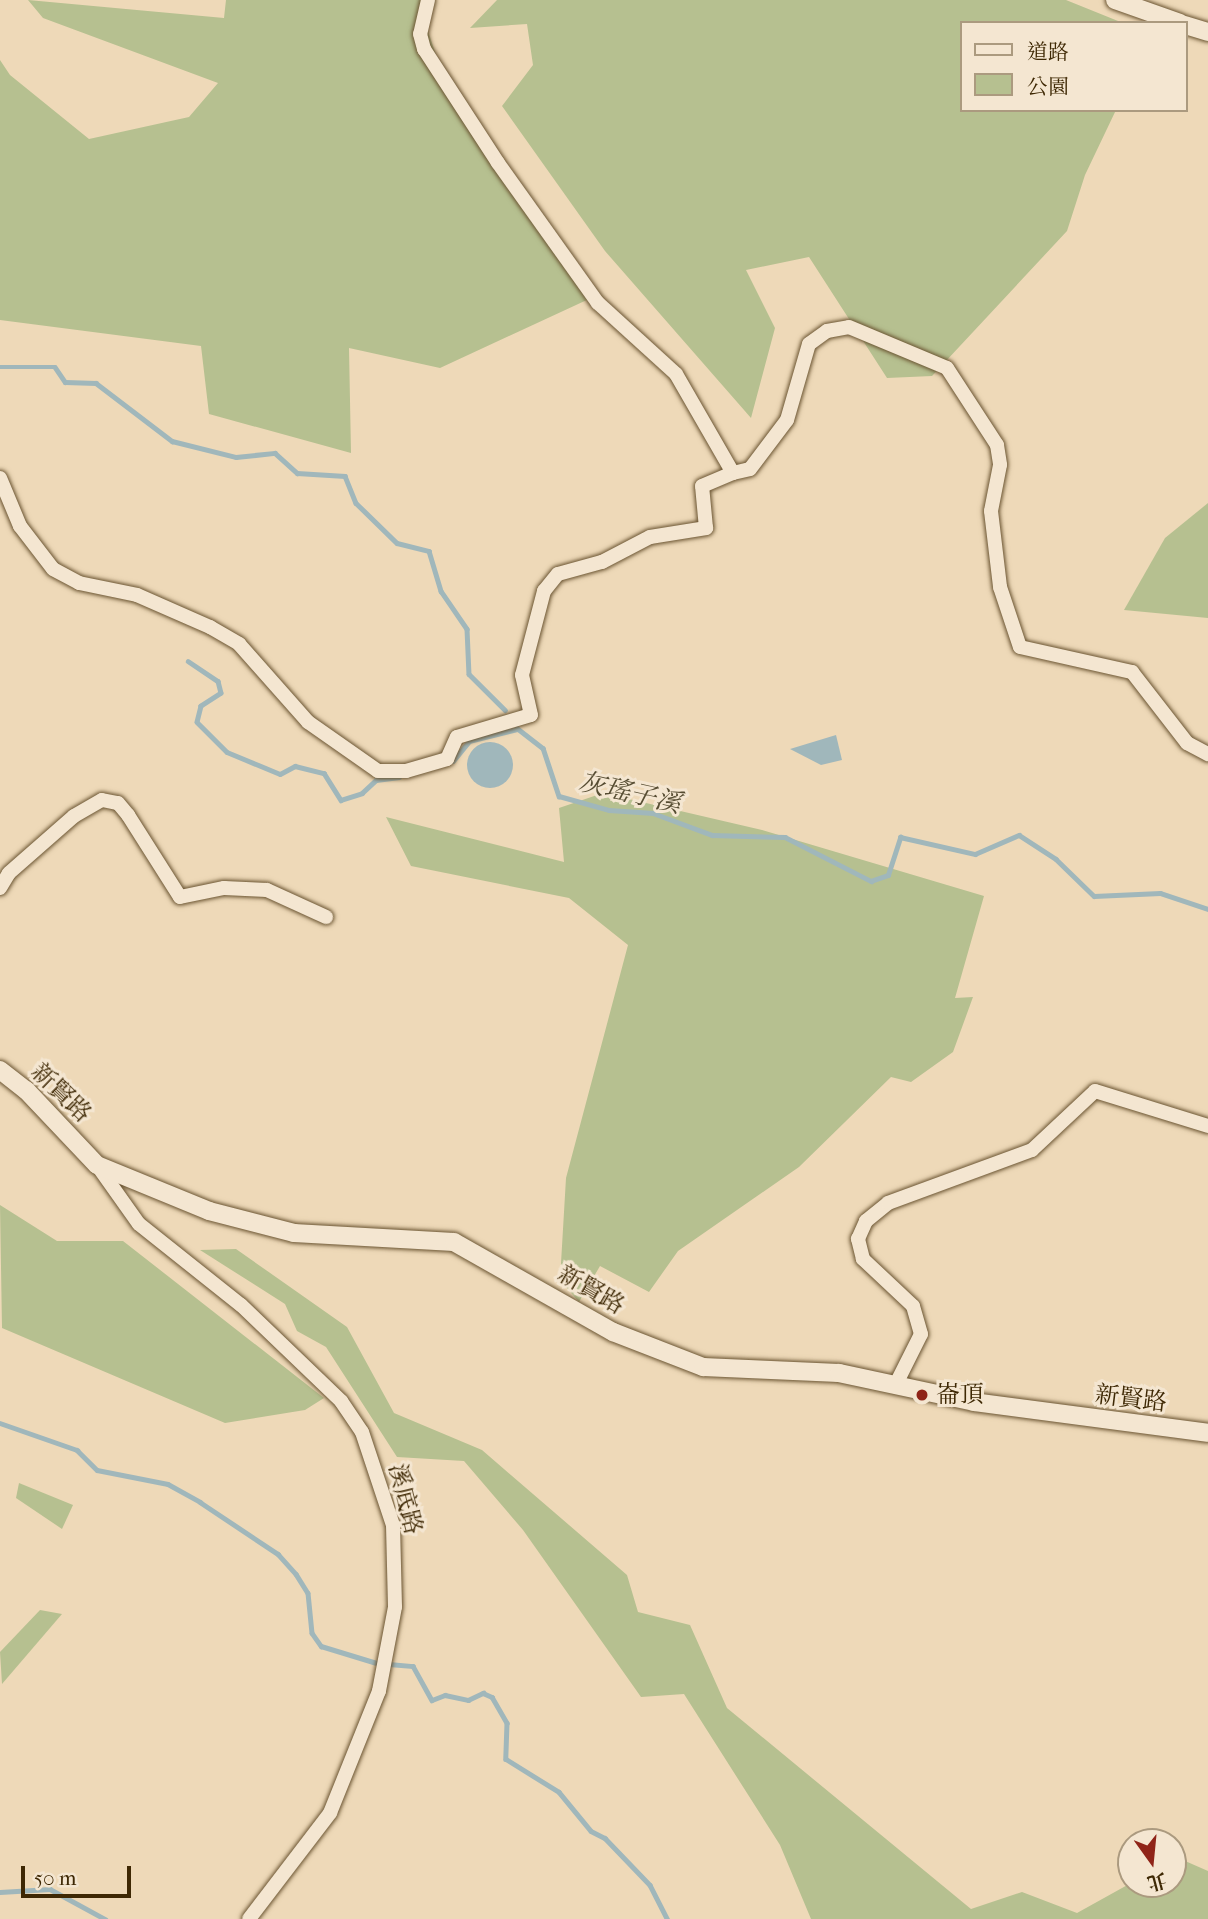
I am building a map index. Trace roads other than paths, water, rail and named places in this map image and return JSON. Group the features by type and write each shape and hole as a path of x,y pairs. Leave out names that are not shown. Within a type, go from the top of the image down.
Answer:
{"street":[{"path":"428,0 420,34 432,60 568,268 614,319 676,374 733,473"},
{"path":"1115,0 1174,21"},
{"path":"1187,26 1208,32"},
{"path":"0,478 20,526 53,569 79,583 138,595 239,643 308,722 378,771 406,771 447,760 457,737 531,715 522,675 544,591 558,574 602,562 650,537 706,528 702,485 750,469 787,420 809,344 827,331 849,327 947,368 998,444 993,524 1000,587 1020,647 1132,672 1187,743 1208,754"},
{"path":"0,888 9,873 74,816 102,800 118,803 128,815 180,897 225,888 267,890 326,917"},
{"name":"新賢路","path":"0,1070 68,1130 97,1165 209,1211 294,1233 454,1242 613,1332 703,1367 839,1373 895,1386 1208,1433"},
{"path":"895,1386 921,1334 913,1306 863,1259 858,1239 873,1215 888,1203 1032,1150 1095,1091 1208,1126"},
{"name":"溪底路","path":"97,1165 139,1224 241,1305 341,1401 362,1432 393,1525 395,1607 383,1674 330,1813 249,1919"}],"water":[{"path":"836,735 842,760 821,765 790,749"},
{"path":"490,742 506,749 513,765 506,781 490,788 474,781 467,765 474,749"}],"waterway":[{"name":"灰瑤子溪","path":"0,367 55,367 65,382 96,383 172,441 236,457 275,453 297,473 345,476 356,503 397,543 429,551 441,591 467,629 469,674 505,710"},
{"path":"188,661 218,681 221,693 201,706 197,722 227,752 280,774 295,766 324,773 341,800 362,793 376,780 399,777"},
{"name":"灰瑤子溪","path":"517,728 543,748 559,796 609,810 653,813 712,835 785,837 871,881 888,875 900,837 975,854 1019,835 1056,859 1094,896 1160,893 1208,909"},
{"path":"453,761 469,741 517,729"},
{"path":"0,1423 77,1450 97,1470 168,1484 200,1502 278,1554 296,1574 308,1593 312,1633 321,1646 380,1664"},
{"path":"389,1664 413,1666 432,1700 445,1695 468,1700 483,1693 492,1697 507,1723 506,1759 559,1792 591,1831 605,1838 650,1885 667,1919"},
{"path":"0,1892 50,1889 105,1919"}],"place":[{"name":"崙頂","path":"922,1395"}]}
